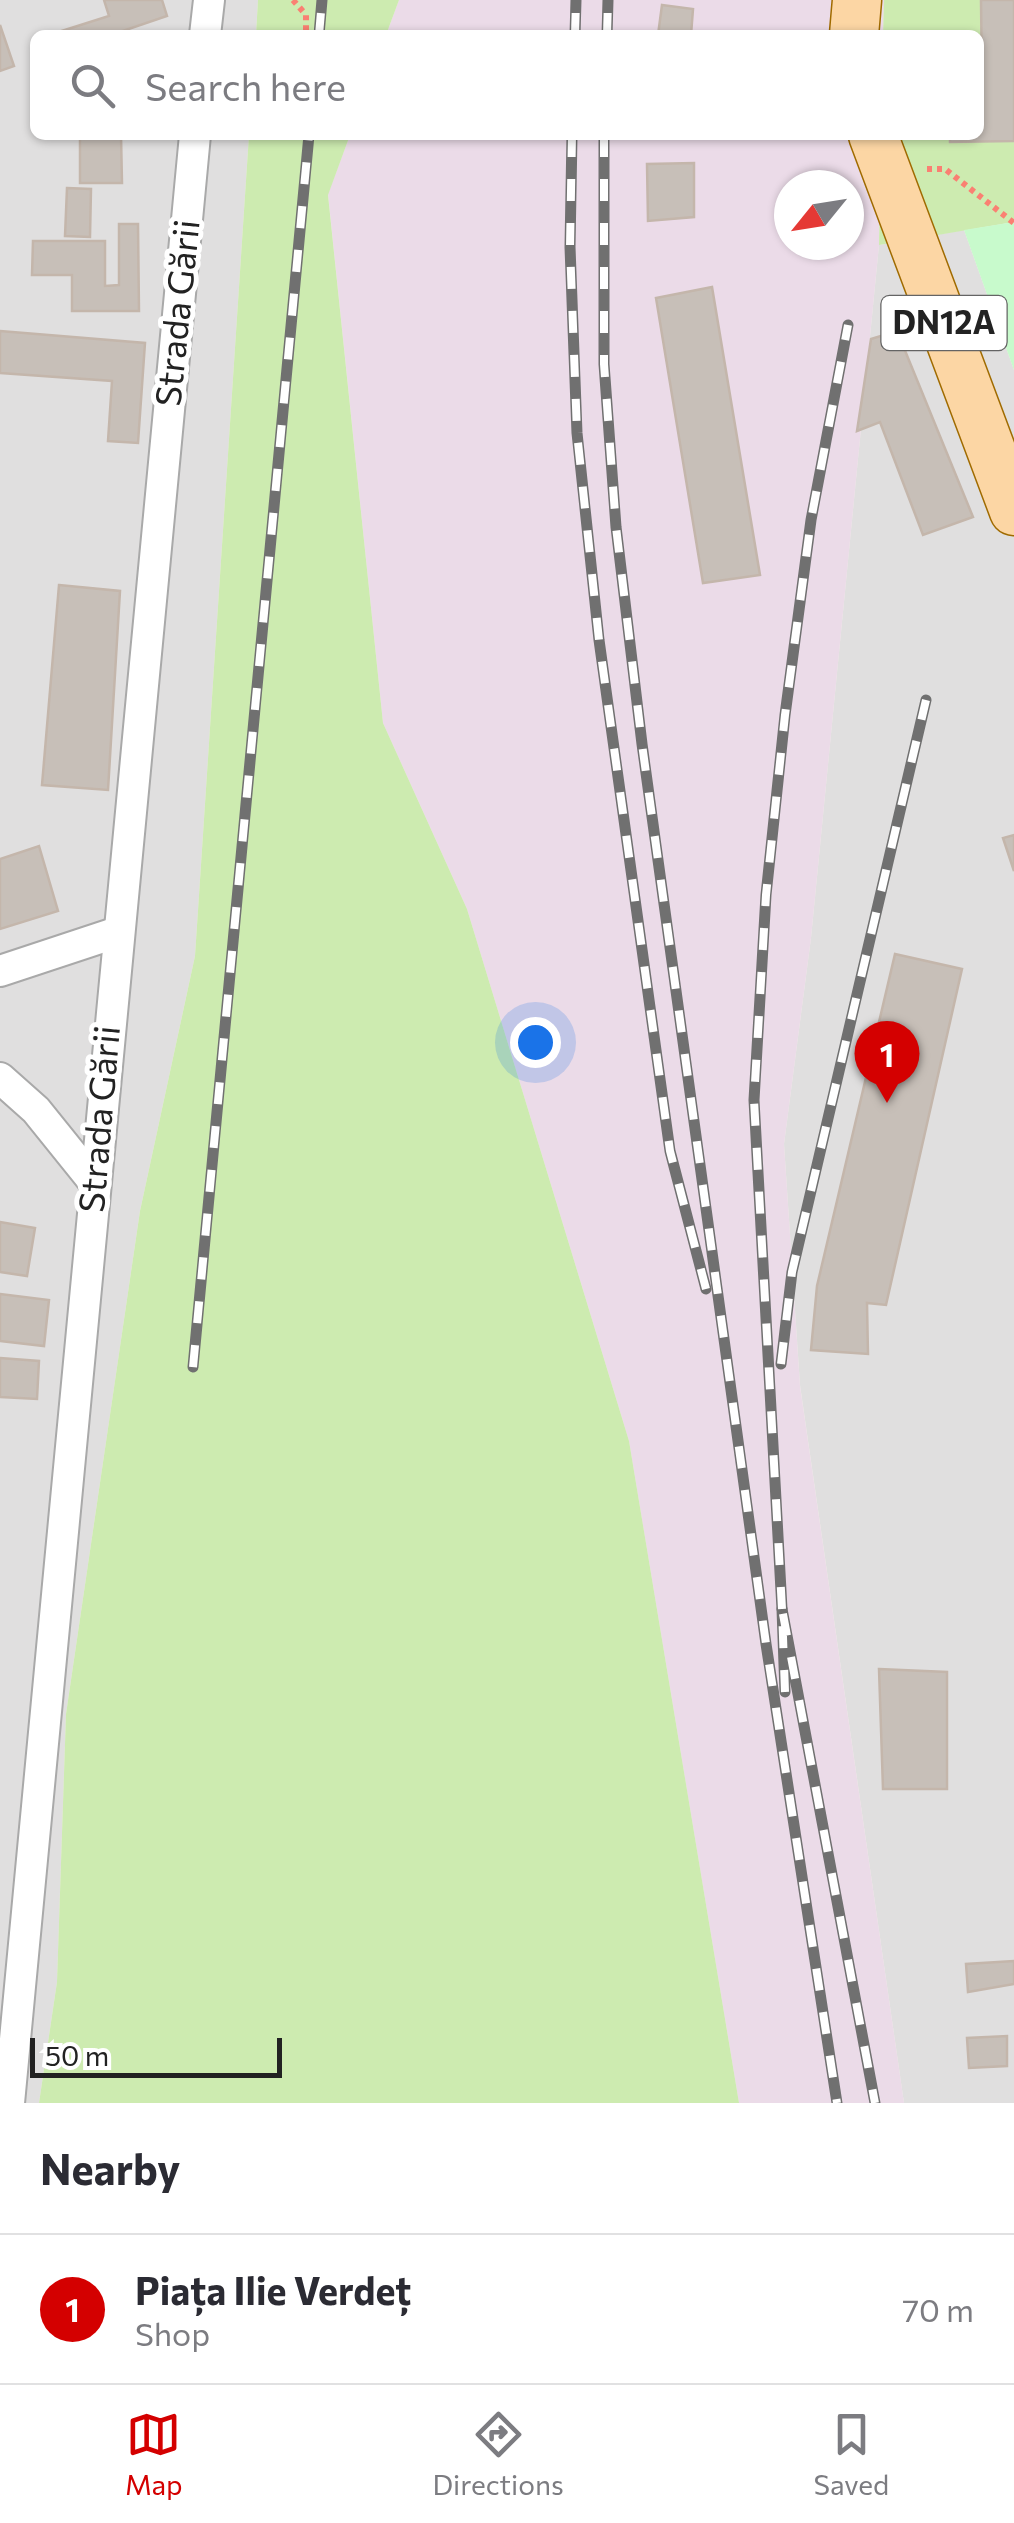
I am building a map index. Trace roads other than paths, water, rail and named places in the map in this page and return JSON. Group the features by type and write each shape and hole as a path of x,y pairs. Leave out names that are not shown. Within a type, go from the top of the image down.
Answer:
{"main road":[{"path":"854,30 857,0"},
{"name":"DN12A","path":"879,152 1014,512"}],"street":[{"path":"205,30 208,0"},
{"name":"Strada Gării","path":"8,2103 196,140"},
{"path":"0,971 118,932"},
{"path":"0,1078 36,1110 94,1182"}],"railway":[{"path":"319,30 322,0"},
{"path":"575,30 576,0"},
{"path":"607,30 608,0"},
{"path":"193,1367 309,140"},
{"path":"572,140 570,247 577,433 599,640 670,1151 706,1289"},
{"path":"604,140 604,364 616,527 642,744 766,1644 837,2103"},
{"path":"782,1609 754,1100 766,895 785,715 811,520 848,325"},
{"path":"781,1364 792,1272 926,700"},
{"path":"785,1692 782,1609 875,2103"}],"place":[{"name":"Piața Ilie Verdeț","path":"887,1103"}]}
